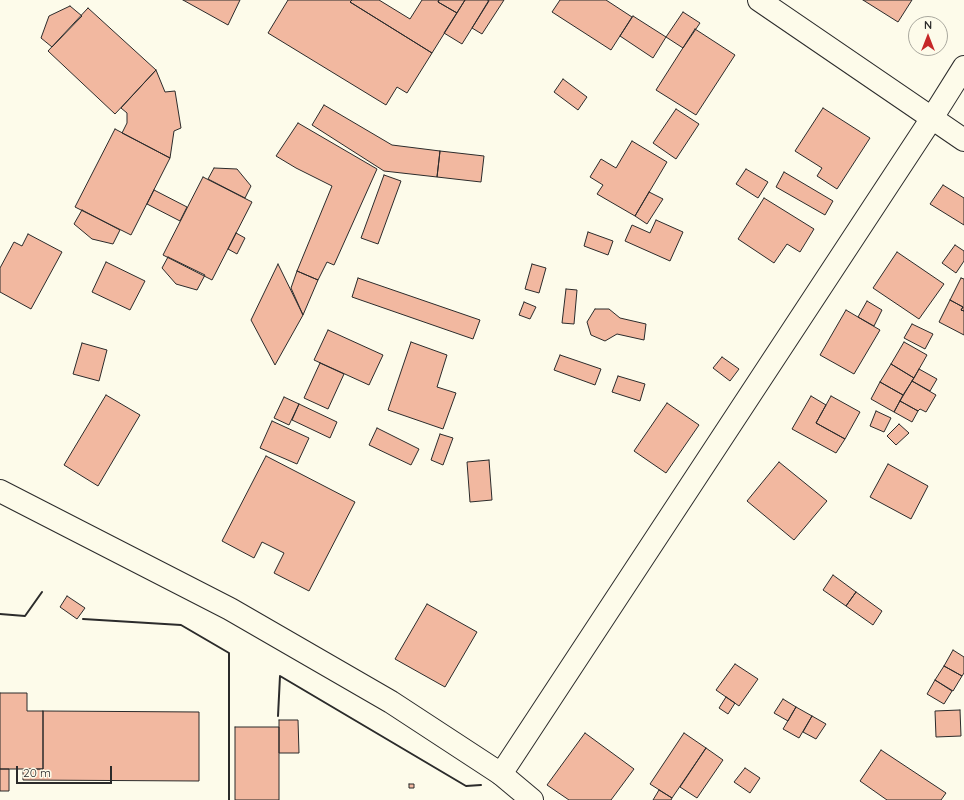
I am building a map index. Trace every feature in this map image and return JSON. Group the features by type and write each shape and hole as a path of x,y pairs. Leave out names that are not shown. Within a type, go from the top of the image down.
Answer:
{"street":[{"path":"759,0 874,77 964,140"},
{"path":"500,774 932,118 964,67"},
{"path":"0,491 230,609 391,702 500,774 532,800"}],"building":[{"path":"183,0 240,0 228,25"},
{"path":"288,0 352,0 350,2 432,53 407,93 397,87 386,105 268,33"},
{"path":"352,0 379,0 410,19 422,0 439,0 438,2 457,13 432,53 350,2"},
{"path":"439,0 465,0 457,13 438,2"},
{"path":"465,0 489,1 462,44 444,33"},
{"path":"489,0 504,0 482,34 472,28"},
{"path":"560,0 606,0 632,17 611,50 552,12"},
{"path":"863,0 912,0 898,22"},
{"path":"70,6 82,16 52,47 41,38 49,16"},
{"path":"88,8 156,70 115,114 48,51"},
{"path":"683,12 700,23 683,48 666,37"},
{"path":"633,16 666,37 653,58 620,36"},
{"path":"695,29 735,55 696,115 656,90"},
{"path":"156,70 165,92 175,91 181,128 174,131 170,158 122,133 127,123 127,113 121,108"},
{"path":"563,79 587,97 578,110 554,92"},
{"path":"324,105 392,145 440,151 437,177 384,171 312,125"},
{"path":"823,108 870,138 837,189 817,176 822,168 795,151"},
{"path":"676,109 699,124 676,159 653,143"},
{"path":"298,123 377,169 334,265 327,262 318,280 297,271 332,186 276,156"},
{"path":"115,129 170,158 131,235 75,207"},
{"path":"632,141 667,162 635,216 597,194 603,185 590,177 601,159 616,168"},
{"path":"440,151 484,156 481,182 437,177"},
{"path":"214,168 237,169 251,186 245,198 208,179"},
{"path":"746,169 768,182 758,198 736,184"},
{"path":"784,172 833,201 825,215 776,187"},
{"path":"384,175 401,181 378,244 361,238"},
{"path":"203,177 252,202 212,280 163,255"},
{"path":"943,185 964,198 964,225 930,204"},
{"path":"154,190 187,207 180,221 147,204"},
{"path":"649,192 663,199 647,224 635,216"},
{"path":"764,198 814,229 800,252 787,244 774,263 738,239"},
{"path":"82,210 120,230 113,244 92,239 74,224"},
{"path":"656,220 683,232 670,261 625,241 632,225 650,233"},
{"path":"588,232 613,241 608,255 584,246"},
{"path":"236,233 245,238 237,254 228,249"},
{"path":"28,234 62,252 31,309 0,292 0,268 14,242 22,246"},
{"path":"955,245 964,251 964,261 956,273 942,263"},
{"path":"897,252 944,284 919,319 873,288"},
{"path":"168,257 205,275 197,290 176,284 162,268"},
{"path":"106,262 145,281 130,310 92,292"},
{"path":"278,264 303,315 275,365 251,320"},
{"path":"532,264 546,268 539,293 525,289"},
{"path":"297,271 318,280 303,315 291,288"},
{"path":"358,278 480,320 473,339 352,297"},
{"path":"961,278 964,279 964,311 961,310 963,307 950,300"},
{"path":"566,289 577,290 574,324 562,323"},
{"path":"950,300 963,307 961,310 964,311 964,335 939,322"},
{"path":"867,301 882,310 874,326 858,317"},
{"path":"524,302 536,307 530,319 519,315"},
{"path":"595,309 609,309 620,318 646,324 644,340 617,334 605,341 591,335 587,322"},
{"path":"846,310 880,330 854,374 820,355"},
{"path":"912,324 933,334 925,349 904,338"},
{"path":"328,330 383,355 369,385 314,360"},
{"path":"411,342 447,355 437,387 456,393 443,429 388,410"},
{"path":"904,342 927,355 914,378 891,364"},
{"path":"82,343 107,350 99,381 73,374"},
{"path":"560,355 601,369 595,385 554,370"},
{"path":"722,357 739,369 730,381 713,368"},
{"path":"320,363 344,374 328,409 304,398"},
{"path":"891,364 914,378 903,395 880,382"},
{"path":"919,369 937,379 930,391 912,381"},
{"path":"618,376 645,384 640,401 612,392"},
{"path":"912,381 936,395 926,412 920,409 918,411 900,401"},
{"path":"880,382 903,395 894,412 871,399"},
{"path":"106,395 140,415 98,486 64,465"},
{"path":"811,396 826,405 816,423 845,439 836,453 792,429"},
{"path":"831,396 860,412 845,439 816,423"},
{"path":"284,397 299,404 289,425 274,418"},
{"path":"900,401 918,411 912,422 894,412"},
{"path":"667,403 699,425 666,473 634,451"},
{"path":"299,404 337,422 330,438 292,420"},
{"path":"876,411 891,418 884,432 870,426"},
{"path":"272,421 309,438 297,464 260,448"},
{"path":"899,424 909,433 896,445 887,436"},
{"path":"377,428 419,449 411,465 369,445"},
{"path":"440,434 453,438 443,465 431,460"},
{"path":"266,456 355,502 309,591 274,573 284,553 262,542 254,558 222,541"},
{"path":"489,460 492,500 470,502 467,462"},
{"path":"779,462 827,501 794,540 747,501"},
{"path":"888,464 928,486 911,519 870,497"},
{"path":"833,575 856,592 846,606 823,590"},
{"path":"856,592 882,611 873,625 846,606"},
{"path":"67,596 85,608 77,619 60,607"},
{"path":"427,604 477,632 445,687 395,659"},
{"path":"953,650 964,657 964,673 962,676 944,666"},
{"path":"735,664 758,679 739,706 716,690"},
{"path":"944,666 962,676 953,691 935,680"},
{"path":"935,680 952,691 944,704 927,694"},
{"path":"0,693 27,693 27,711 43,711 43,769 0,769"},
{"path":"726,697 735,703 728,714 719,708"},
{"path":"783,699 796,707 788,721 774,713"},
{"path":"796,707 812,716 799,738 783,729"},
{"path":"960,710 961,736 936,737 935,711"},
{"path":"43,711 199,712 199,781 23,780 23,769 43,769"},
{"path":"812,716 826,724 816,739 803,732"},
{"path":"279,720 298,720 299,753 279,753"},
{"path":"235,727 279,727 279,800 235,800"},
{"path":"585,733 634,769 611,800 569,800 547,785"},
{"path":"684,733 706,748 672,798 650,784"},
{"path":"706,748 723,760 697,798 680,787"},
{"path":"881,750 946,793 941,800 887,800 860,781"},
{"path":"745,768 760,778 750,793 734,782"},
{"path":"0,769 9,769 9,791 0,791"},
{"path":"409,784 414,784 414,788 409,788"},
{"path":"659,790 672,798 671,800 653,800"}],"wall":[{"path":"0,614 25,616 42,592"},
{"path":"83,619 181,625 229,653 229,800"},
{"path":"278,716 280,676 466,786 481,785"}]}
